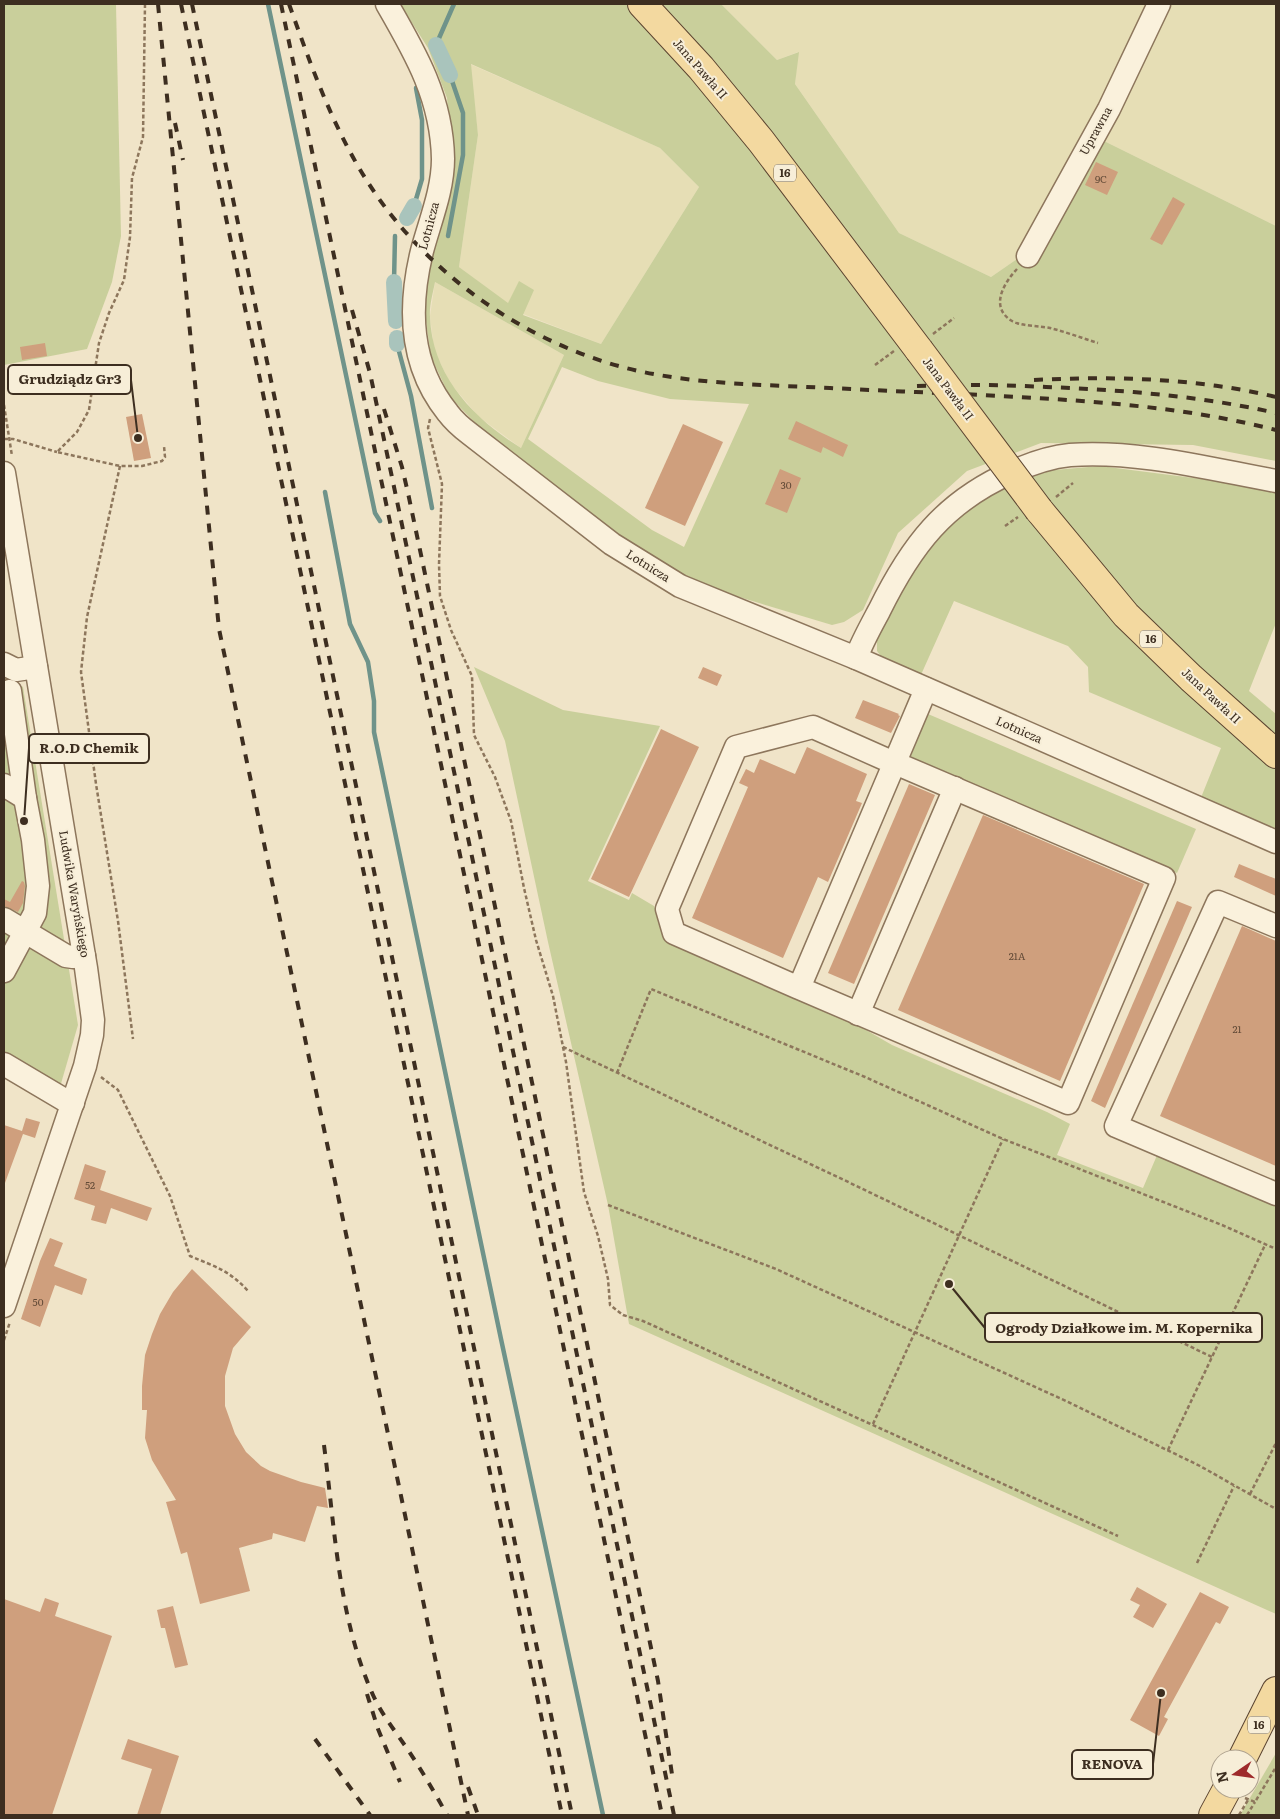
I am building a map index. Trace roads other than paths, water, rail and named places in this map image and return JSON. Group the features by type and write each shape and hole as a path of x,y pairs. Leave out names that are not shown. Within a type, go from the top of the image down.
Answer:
{"main road":[{"name":"Jana Pawła II","path":"642,4 701,68 761,141 1040,506 1126,615 1191,678 1276,754"},
{"name":"16","path":"1247,1749 1276,1691"},
{"path":"1214,1815 1234,1799"}],"street":[{"name":"Lotnicza","path":"386,4 428,80 442,139 443,160 441,180 417,275 412,320 418,359 433,391 448,414 470,434 612,544 680,586 856,658 1276,842"},
{"name":"Uprawna","path":"1028,256 1109,109 1159,4"},
{"path":"856,658 896,576 917,545 940,518 965,498 992,481 1035,462 1069,455 1108,455 1145,458 1276,481"},
{"name":"Ludwika Waryńskiego","path":"4,473 93,1020 86,1066 8,1282 4,1306"},
{"path":"4,664 16,670 36,667"},
{"path":"799,988 926,689"},
{"path":"4,971 36,913 38,886 33,840 10,691"},
{"path":"812,727 955,788 1164,878 1068,1103 674,933 667,908 736,747 812,727"},
{"path":"4,785 25,798"},
{"path":"858,1014 955,788"},
{"path":"1276,926 1218,902 1116,1126 1276,1194"},
{"path":"4,920 66,956 84,956"},
{"path":"4,1064 63,1100 72,1103"}],"waterway":[{"path":"268,4 375,513 380,521"},
{"path":"436,45 454,4"},
{"path":"436,45 450,75"},
{"path":"448,236 463,155 463,113 450,75"},
{"path":"414,206 422,179 422,120 416,88"},
{"path":"407,218 414,206"},
{"path":"394,282 395,236"},
{"path":"394,282 396,321"},
{"path":"397,338 397,344"},
{"path":"397,344 411,396 432,508"},
{"path":"325,492 350,624 368,662 374,701 374,732 603,1815"}],"railway":[{"path":"158,4 219,629 468,1815"},
{"path":"181,4 562,1815"},
{"path":"192,4 572,1815"},
{"path":"281,4 662,1815"},
{"path":"289,4 337,127 362,174 399,224 422,250 476,296 537,334 569,349 630,369 686,379 744,384 1071,400 1174,410 1276,430"},
{"path":"175,123 183,160"},
{"path":"352,310 370,373 674,1815"},
{"path":"1034,380 1095,378 1186,382 1276,397"},
{"path":"917,386 1014,386 1133,392 1219,402 1276,413"},
{"path":"384,409 408,493 658,1681 673,1781"},
{"path":"324,1445 335,1540 345,1604 361,1665 381,1710 418,1766 447,1815"},
{"path":"367,1694 378,1729 400,1782"},
{"path":"315,1739 370,1815"},
{"path":"468,1787 478,1815"}],"place":[{"name":"Grudziądz Gr3","path":"138,438"},
{"name":"R.O.D Chemik","path":"24,821"},
{"name":"Ogrody Działkowe im. M. Kopernika","path":"949,1284"},
{"name":"RENOVA","path":"1161,1693"}]}
